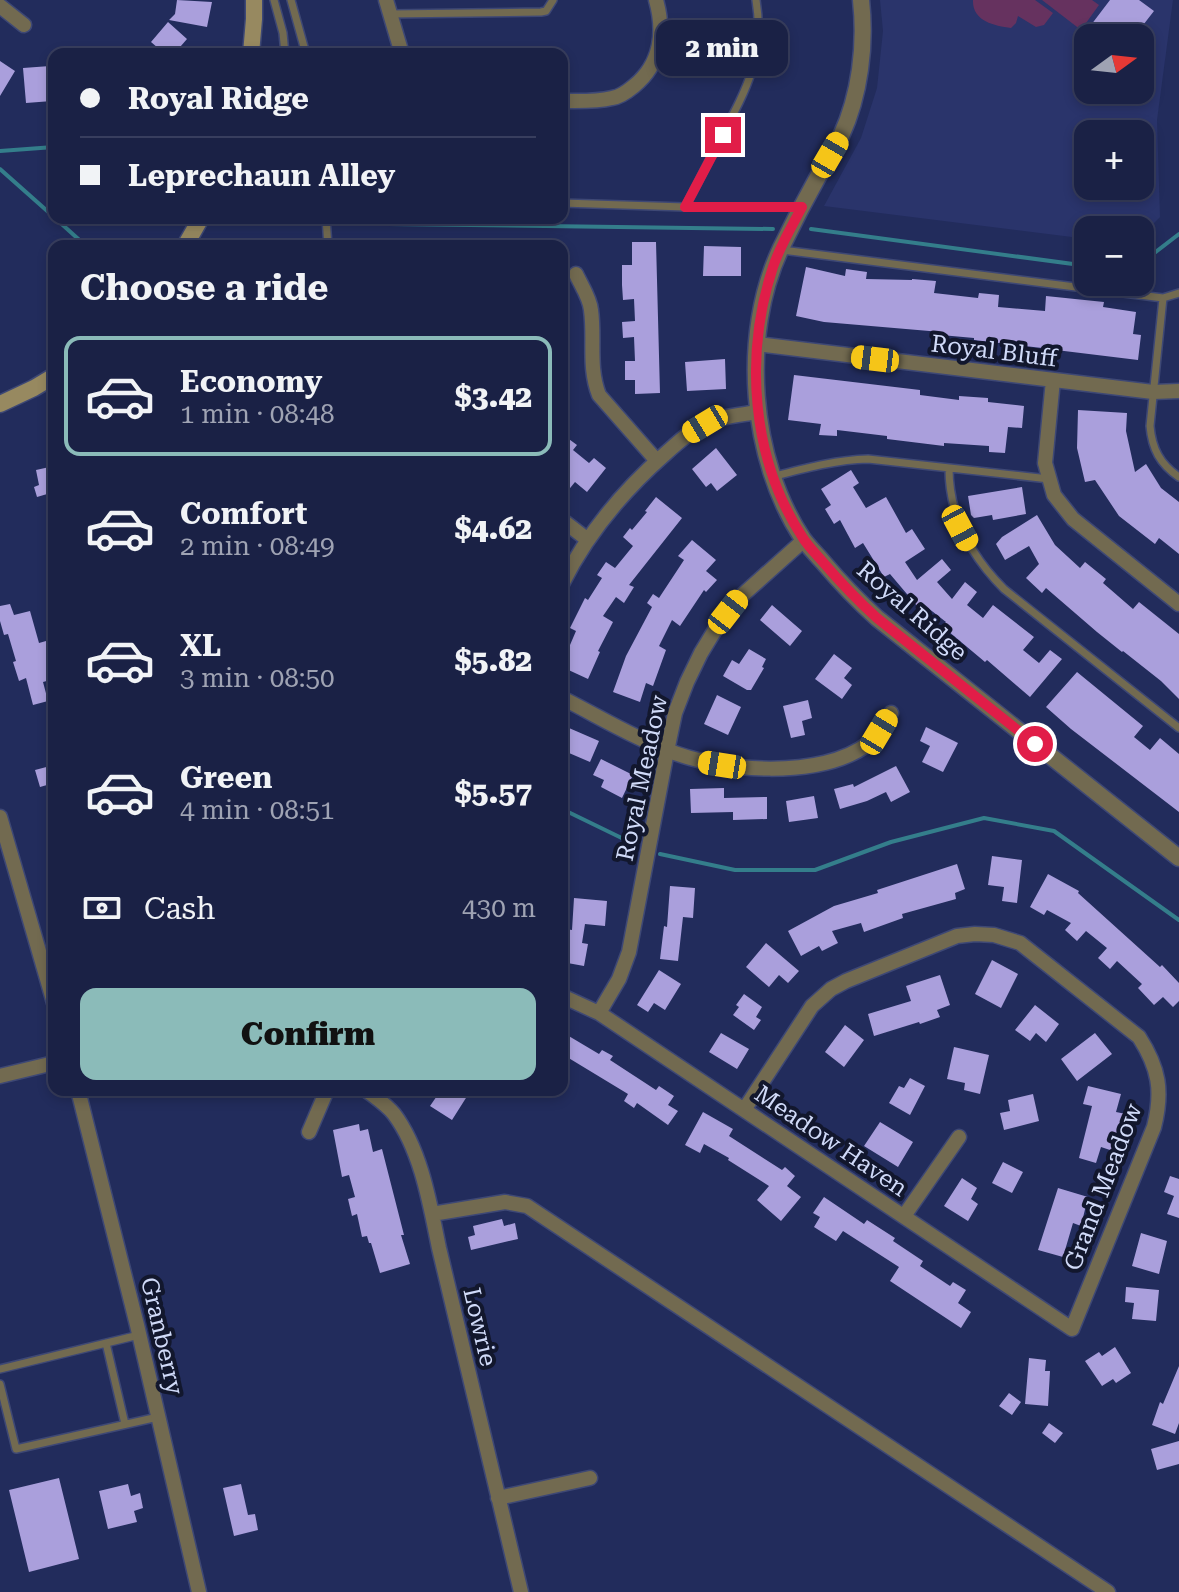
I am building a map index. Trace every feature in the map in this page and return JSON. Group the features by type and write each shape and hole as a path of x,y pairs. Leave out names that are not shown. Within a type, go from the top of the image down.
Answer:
{"main road":[{"path":"252,48 254,0"},
{"path":"0,404 48,380"}],"street":[{"path":"568,101 615,98 646,75 654,63 661,39 656,0"},
{"name":"Royal Ridge","path":"861,0 862,57 853,100 841,136 780,250 764,302 757,344 756,382 758,412 772,477 784,506 804,540 853,596 1179,858"},
{"path":"0,6 24,25"},
{"path":"388,7 400,48"},
{"path":"576,274 591,307 594,384 599,395 657,461"},
{"name":"Royal Bluff","path":"757,344 1153,392 1179,391"},
{"path":"1053,380 1045,463 1054,495 1067,514 1179,604"},
{"path":"568,571 588,540 635,480 685,436 725,417 758,412"},
{"path":"568,525 588,540"},
{"name":"Royal Meadow","path":"599,1013 619,979 629,952 675,713 687,682 718,625 738,599 804,540"},
{"path":"568,701 667,751 706,762 769,769 810,766 868,744 891,713"},
{"path":"0,817 48,982"},
{"name":"Grand Meadow","path":"744,1110 812,1006 831,989 957,936 994,935 1028,948 1139,1037 1156,1070 1160,1089 1154,1127 1072,1329"},
{"name":"Meadow Haven","path":"568,999 599,1013 1072,1329"},
{"path":"0,1076 48,1064"},
{"name":"Granberry","path":"79,1096 199,1592"},
{"path":"309,1132 324,1096"},
{"name":"Lowrie","path":"373,1096 392,1112 412,1143 432,1214 521,1592"},
{"path":"904,1216 959,1137"},
{"path":"432,1214 505,1202 527,1206 1108,1592"},
{"path":"498,1498 590,1478"}],"lane":[{"path":"274,0 284,48"},
{"path":"291,0 304,48"},
{"path":"388,7 541,12 546,11 553,0"},
{"path":"685,207 747,87 757,53 756,0"},
{"path":"568,203 802,207"},
{"path":"780,250 1163,298 1179,293"},
{"path":"1163,298 1150,426 1158,458 1179,477"},
{"path":"772,477 825,463 887,460 1049,479"},
{"path":"949,468 949,490 960,528 988,573 1179,728"},
{"path":"0,1369 139,1335"},
{"path":"106,1343 125,1424"},
{"path":"0,1384 16,1449 158,1417"}],"shaded area":[{"path":"880,0 1173,0 1157,120 1160,217 1154,223 1154,216 1074,216 1074,237 824,206 861,138 877,88 883,31"},
{"path":"973,0 1035,0 1053,13 1044,25 1036,27 1018,16 1011,28 1004,27 980,18"},
{"path":"1042,0 1092,0 1099,5 1085,24 1074,25"}],"building":[{"path":"177,0 212,2 207,27 169,20 175,14"},
{"path":"1110,0 1139,0 1154,11 1144,24 1092,24"},
{"path":"168,22 187,39 179,48 158,48 151,42"},
{"path":"0,61 15,71 0,96"},
{"path":"48,66 48,101 26,103 23,68"},
{"path":"632,242 656,242 660,393 635,394 635,380 625,380 625,361 635,361 634,337 623,338 622,322 635,321 634,299 623,300 622,285 622,265 632,265"},
{"path":"704,246 741,247 741,276 703,276"},
{"path":"806,267 845,276 846,269 867,272 866,279 936,281 934,293 978,298 979,293 999,295 998,307 1045,311 1046,296 1104,302 1103,307 1136,312 1133,334 1141,335 1138,360 1042,350 941,335 941,332 824,322 796,316"},
{"path":"725,359 726,389 687,391 685,362"},
{"path":"794,375 920,390 920,395 959,400 959,396 988,398 988,402 1024,406 1022,428 1008,427 1005,453 989,452 989,446 944,443 944,446 837,430 837,436 819,435 821,424 788,420"},
{"path":"1078,410 1127,413 1126,431 1135,472 1146,464 1161,488 1179,502 1179,554 1159,538 1155,544 1119,516 1095,480 1085,482 1077,448"},
{"path":"568,438 577,445 573,450 589,463 594,458 606,468 587,492 575,482 568,491"},
{"path":"716,448 737,475 717,491 711,483 706,487 692,469"},
{"path":"48,467 48,494 37,497 34,487 39,485 36,470"},
{"path":"851,470 859,483 853,487 866,508 886,497 906,533 912,529 925,549 905,562 917,580 942,559 951,570 937,582 952,599 965,582 977,592 967,605 983,618 993,605 1034,637 1023,650 1039,663 1050,650 1062,659 1030,697 942,626 946,622 928,608 923,613 890,574 884,577 863,543 855,548 840,520 834,524 825,509 831,505 821,489"},
{"path":"1022,487 1026,514 993,520 992,515 974,518 971,515 968,496"},
{"path":"656,497 682,518 629,585 634,587 624,603 616,597 603,616 613,622 588,679 568,670 568,650 576,631 570,628 585,598 588,600 602,578 597,575 606,562 615,568 633,546 623,537"},
{"path":"1037,515 1055,545 1080,568 1085,562 1106,579 1103,583 1133,609 1139,602 1179,634 1179,699 1046,588 1042,593 1026,578 1039,564 1029,546 1005,560 996,544"},
{"path":"692,540 716,560 706,571 717,580 706,592 704,590 680,626 672,620 659,646 666,650 653,686 646,683 640,702 613,692 626,656 652,607 647,603 653,594 659,598 684,560 678,556"},
{"path":"10,604 14,615 30,611 39,643 46,641 48,681 43,682 48,701 33,705 26,678 19,681 8,634 4,635 0,621 0,606"},
{"path":"772,605 802,631 790,646 760,620"},
{"path":"749,649 766,659 751,690 747,690 723,676 732,660 739,664"},
{"path":"834,654 852,668 844,678 852,685 842,699 815,679"},
{"path":"1077,672 1143,726 1134,737 1150,750 1160,738 1179,754 1179,812 1046,707"},
{"path":"717,695 741,707 728,735 704,724"},
{"path":"808,700 812,718 802,721 805,735 791,738 783,706"},
{"path":"926,727 958,743 943,772 922,762 930,746 920,741"},
{"path":"569,728 599,741 590,762 568,753"},
{"path":"601,759 633,775 622,798 601,787 604,780 593,775"},
{"path":"896,766 910,792 891,802 886,792 840,809 834,789 853,784 854,787"},
{"path":"48,767 48,785 40,787 35,770"},
{"path":"724,788 724,798 767,797 767,819 733,820 733,812 691,813 690,789"},
{"path":"814,796 818,818 789,822 786,801"},
{"path":"992,856 1022,860 1017,903 1002,901 1004,887 988,885"},
{"path":"957,864 965,889 955,893 956,899 902,914 903,918 864,932 861,923 832,931 838,943 822,951 819,946 801,956 788,931 834,906"},
{"path":"1048,874 1079,891 1179,983 1179,1001 1173,1007 1163,997 1154,1005 1138,988 1142,984 1117,961 1110,969 1098,958 1107,948 1086,931 1077,941 1065,930 1071,923 1047,910 1044,915 1030,907"},
{"path":"670,886 695,888 693,918 683,917 678,961 660,959 664,926 667,927"},
{"path":"574,898 607,901 605,926 585,924 582,943 588,944 584,966 568,963 568,929 572,930"},
{"path":"766,943 799,971 788,983 779,975 769,987 746,967"},
{"path":"992,960 1018,974 1001,1008 975,994"},
{"path":"659,970 681,984 665,1010 654,1003 648,1012 637,1005"},
{"path":"940,975 950,1005 937,1010 940,1017 874,1036 868,1014 911,1001 906,986"},
{"path":"744,994 762,1007 756,1017 761,1020 754,1030 733,1015"},
{"path":"1035,1005 1059,1024 1046,1042 1036,1033 1030,1041 1015,1030"},
{"path":"845,1025 864,1040 844,1067 825,1052"},
{"path":"721,1033 749,1049 737,1069 709,1052"},
{"path":"1095,1033 1112,1054 1077,1081 1061,1059"},
{"path":"568,1036 599,1054 602,1050 613,1056 610,1060 656,1090 659,1086 674,1096 668,1105 678,1111 668,1125 637,1103 634,1108 624,1101 628,1094 568,1058"},
{"path":"954,1047 989,1055 980,1094 964,1090 965,1083 947,1079"},
{"path":"910,1078 925,1086 910,1115 889,1103 899,1086 904,1088"},
{"path":"1088,1086 1121,1094 1116,1112 1126,1114 1113,1151 1101,1147 1096,1163 1079,1158 1092,1106 1083,1104"},
{"path":"1033,1094 1039,1121 1004,1130 1000,1113 1010,1111 1008,1100"},
{"path":"437,1096 467,1096 452,1120 430,1106"},
{"path":"703,1112 733,1129 729,1136 782,1170 785,1167 795,1176 787,1186 801,1197 781,1221 757,1200 769,1186 704,1144 700,1153 685,1145"},
{"path":"880,1122 913,1142 898,1167 864,1146"},
{"path":"359,1124 360,1131 368,1129 373,1152 382,1149 410,1264 380,1273 371,1243 367,1236 362,1237 357,1214 352,1216 348,1199 355,1197 349,1175 342,1177 333,1130"},
{"path":"1003,1162 1023,1172 1012,1193 992,1183"},
{"path":"1170,1176 1179,1179 1179,1218 1167,1214 1174,1196 1164,1192"},
{"path":"962,1178 977,1188 971,1199 978,1204 968,1221 944,1206"},
{"path":"1058,1188 1088,1197 1081,1226 1073,1223 1063,1257 1038,1250"},
{"path":"824,1197 864,1224 867,1220 895,1238 893,1241 923,1261 920,1266 950,1286 953,1282 966,1290 958,1303 971,1312 961,1328 890,1281 899,1267 843,1231 836,1241 814,1227 820,1217 813,1213"},
{"path":"502,1219 504,1226 515,1223 518,1239 471,1250 468,1237 475,1235 473,1226"},
{"path":"1141,1233 1167,1241 1159,1274 1132,1266"},
{"path":"1126,1287 1159,1290 1156,1321 1132,1319 1134,1303 1125,1302"},
{"path":"1115,1347 1131,1373 1116,1383 1113,1379 1102,1386 1085,1361 1099,1352 1102,1356"},
{"path":"1029,1358 1046,1360 1045,1371 1050,1371 1048,1406 1025,1404"},
{"path":"1179,1366 1179,1423 1175,1434 1152,1425"},
{"path":"1009,1393 1021,1402 1012,1415 999,1406"},
{"path":"1049,1423 1063,1433 1055,1443 1042,1433"},
{"path":"1179,1441 1179,1464 1157,1470 1151,1449"},
{"path":"59,1478 79,1559 29,1572 9,1490"},
{"path":"128,1484 131,1496 140,1493 143,1508 134,1511 137,1522 108,1529 99,1491"},
{"path":"241,1484 248,1515 255,1514 258,1530 234,1536 223,1488"}],"waterway":[{"path":"0,151 48,147"},
{"path":"0,169 48,212"},
{"path":"62,224 79,240"},
{"path":"389,224 773,229"},
{"path":"811,229 1074,264"},
{"path":"1154,253 1179,234"},
{"path":"568,812 634,844"},
{"path":"660,854 735,870 815,870 891,842 984,818 1054,831 1179,920"}],"route":[{"path":"723,135 685,207 802,207 775,264 757,344 758,412 772,477 784,506 804,540 853,596 1035,744"}]}
